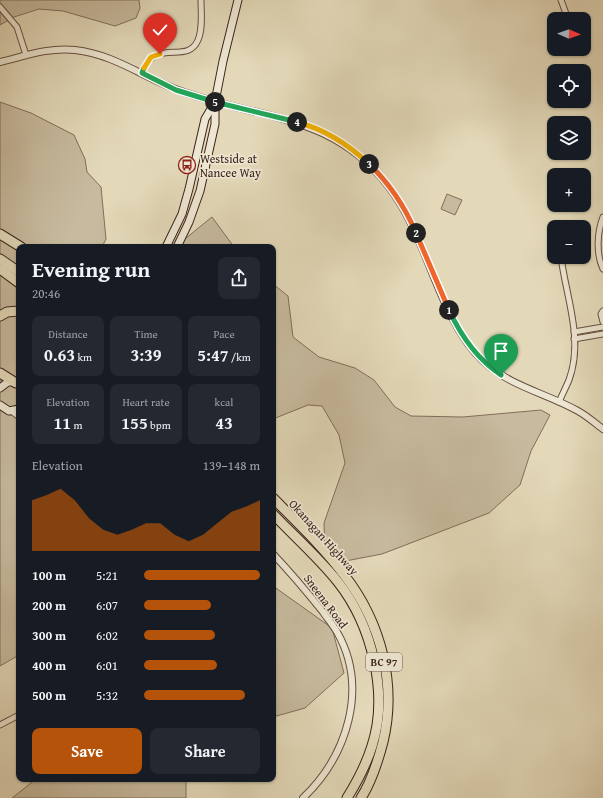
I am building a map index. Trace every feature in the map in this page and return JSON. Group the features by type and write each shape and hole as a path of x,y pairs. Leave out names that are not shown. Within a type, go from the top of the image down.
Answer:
{"highway":[{"path":"0,234 16,244"},
{"path":"0,259 16,270"},
{"path":"0,269 16,281"},
{"path":"0,316 7,312 16,311"},
{"path":"0,373 16,382"},
{"path":"276,496 314,541"},
{"name":"Okanagan Highway","path":"276,501 346,576 362,602 378,638 387,671 389,705 386,728 377,764 361,798"},
{"name":"Okanagan Highway","path":"276,517 338,582 354,608 366,632 377,678 378,717 373,745 358,780 347,798"},
{"path":"276,522 306,549"}],"main road":[{"path":"178,244 189,222 200,191 215,124 215,102 223,61 238,0"},
{"path":"167,244 182,214 190,189 205,119 215,102"},
{"path":"0,388 8,382 16,383"}],"street":[{"path":"142,73 147,60 155,54 184,52 196,43 199,39 201,0"},
{"path":"561,0 565,12"},
{"path":"0,7 17,27 26,55"},
{"path":"0,62 52,50 78,50 102,56 142,73 176,90 215,102 312,127 345,145 361,157 384,180 402,205 413,225 455,322 469,345 483,361 501,375 578,411 603,429"},
{"path":"603,217 600,224 598,259 603,269"},
{"path":"559,402 570,379 573,362 574,339 568,291 562,264"},
{"path":"603,310 601,314 603,322"},
{"path":"574,332 603,327"},
{"path":"574,339 603,334"},
{"path":"7,409 16,414"},
{"name":"Sneena Road","path":"276,557 302,585 337,631 346,651 352,682 351,717 342,745 321,779 303,798"},
{"path":"0,725 16,717"}],"shaded area":[{"path":"0,0 139,0 140,8 136,18 115,26 63,11 39,9 14,17 0,25"},
{"path":"0,102 31,113 74,135 85,159 87,172 101,187 106,239 104,244 16,244 16,657 0,666"},
{"path":"447,194 462,200 455,215 441,209"},
{"path":"212,217 232,244 179,244"},
{"path":"276,286 288,296 293,337 319,357 355,368 374,380 395,407 411,416 463,417 541,410 550,415 531,451 520,485 489,513 382,554 335,563 325,553 324,523 345,463 339,435 322,406 308,405 276,418"},
{"path":"276,588 332,628 344,673 305,708 276,716"},
{"path":"32,782 186,782 186,798 12,798"}],"place":[{"name":"Westside at Nancee Way","path":"187,165"}],"route":[{"path":"160,54 155,54 147,60 142,73 176,90 223,105 299,122 312,127 345,145 374,169 390,188 408,215 463,337 483,361 501,375"}]}
